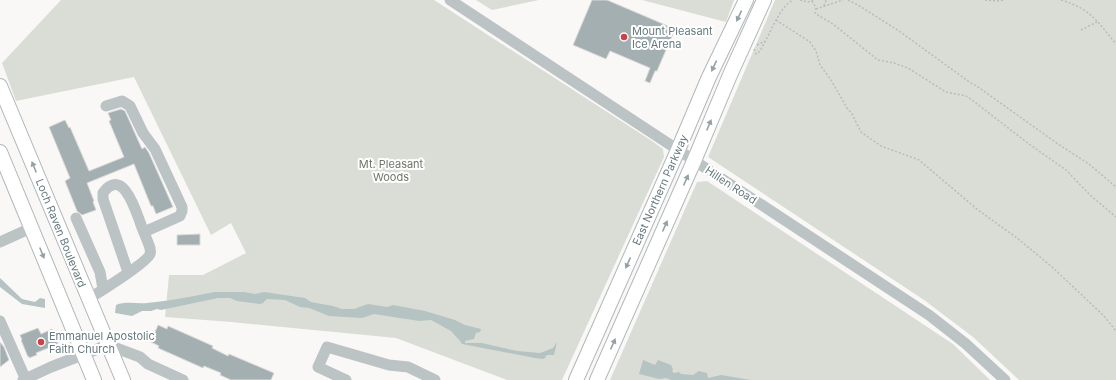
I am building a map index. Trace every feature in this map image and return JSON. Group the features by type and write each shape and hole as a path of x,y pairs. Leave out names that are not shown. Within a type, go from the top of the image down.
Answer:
{"main road":[{"name":"East Northern Parkway","path":"576,380 709,77 746,0"},
{"name":"East Northern Parkway","path":"597,380 764,0"},
{"name":"Loch Raven Boulevard","path":"0,86 122,380"},
{"path":"0,152 94,380"}],"street":[{"name":"Hillen Road","path":"450,0 929,315 966,344 1005,380"},
{"path":"106,106 122,101 130,106 143,133 155,150 182,207 180,216 144,232"},
{"path":"88,299 146,260 150,255 150,248 127,192 116,185 106,189 103,193 104,204 128,272"},
{"path":"76,218 100,272 103,289"},
{"path":"0,242 31,228"},
{"path":"0,323 25,379 108,345 140,357 148,364 183,380"},
{"path":"346,380 318,367 327,347 389,365 408,367 435,380"}],"path":[{"path":"765,41 755,46 755,53 757,54 759,52 765,41 776,20 787,4 793,0"},
{"path":"800,0 808,2 812,0 816,9 816,14 832,24 878,60 894,63 908,68 946,92 966,96 972,100 1029,144 1066,170 1090,195 1116,217"},
{"path":"824,6 826,0"},
{"path":"816,9 843,0"},
{"path":"848,0 899,31 1058,144 1089,164 1116,187"},
{"path":"985,0 998,2 1004,0"},
{"path":"1061,0 1085,10 1098,22 1116,44"},
{"path":"776,20 810,42 816,51 820,65 852,114 861,132 881,146 919,160 978,210 1017,238 1047,263 1103,315 1116,331"},
{"path":"1081,30 1098,22"}],"green space":[{"name":"Mt. Pleasant Woods","path":"61,0 434,0 663,149 664,157 562,380 507,380 396,338 165,317 169,275 203,275 246,253 231,223 211,235 134,77 16,101 2,63"},
{"path":"476,0 539,0 492,10"},
{"path":"642,0 734,0 726,22"},
{"path":"775,0 1116,0 1116,380 1019,380 973,337 924,300 708,157"},
{"path":"707,181 953,344 990,380 610,380 697,182"}],"shaded area":[{"path":"0,278 22,299 35,302 40,298 45,299 45,308 22,304 0,287"},
{"path":"215,292 244,292 255,294 264,292 305,298 311,302 342,309 354,309 368,304 387,307 393,305 425,311 481,329 480,332 476,333 474,339 465,341 465,343 482,343 517,351 540,353 553,348 557,342 554,355 547,355 544,359 535,358 462,344 451,331 431,320 419,321 374,314 362,318 329,316 309,308 300,307 285,300 267,299 260,304 237,301 230,298 218,298 161,310 157,309 142,311 132,316 115,313 116,305 120,304 156,302"},
{"path":"643,360 655,365 658,360 671,365 674,373 679,372 681,374 693,375 699,371 707,373 708,378 721,375 751,380 659,379 639,374"}],"building":[{"name":"Mount Pleasant Ice Arena","path":"592,0 607,0 675,29 657,71 655,71 650,83 645,81 650,68 610,51 606,59 573,45"},
{"path":"121,109 125,111 142,149 145,147 149,153 173,207 156,214 153,206 151,206 134,164 87,183 96,210 82,215 77,211 65,181 70,178 49,127 65,120 69,128 70,127 89,171 124,157 109,121 111,120 108,113"},
{"path":"200,234 200,245 177,245 177,235"},
{"path":"158,325 167,329 168,326 213,346 212,348 228,356 229,354 274,373 271,380 231,380 220,375 221,373 204,366 203,368 158,348 159,346 151,342"},
{"path":"38,328 41,334 52,329 53,331 56,330 61,341 57,342 58,344 36,353 37,355 29,358 20,335"},
{"path":"0,342 4,347 9,360 0,367"}],"place":[{"name":"Mount Pleasant Ice Arena","path":"624,37"},
{"name":"Emmanuel Apostolic Faith Church","path":"41,342"}]}
